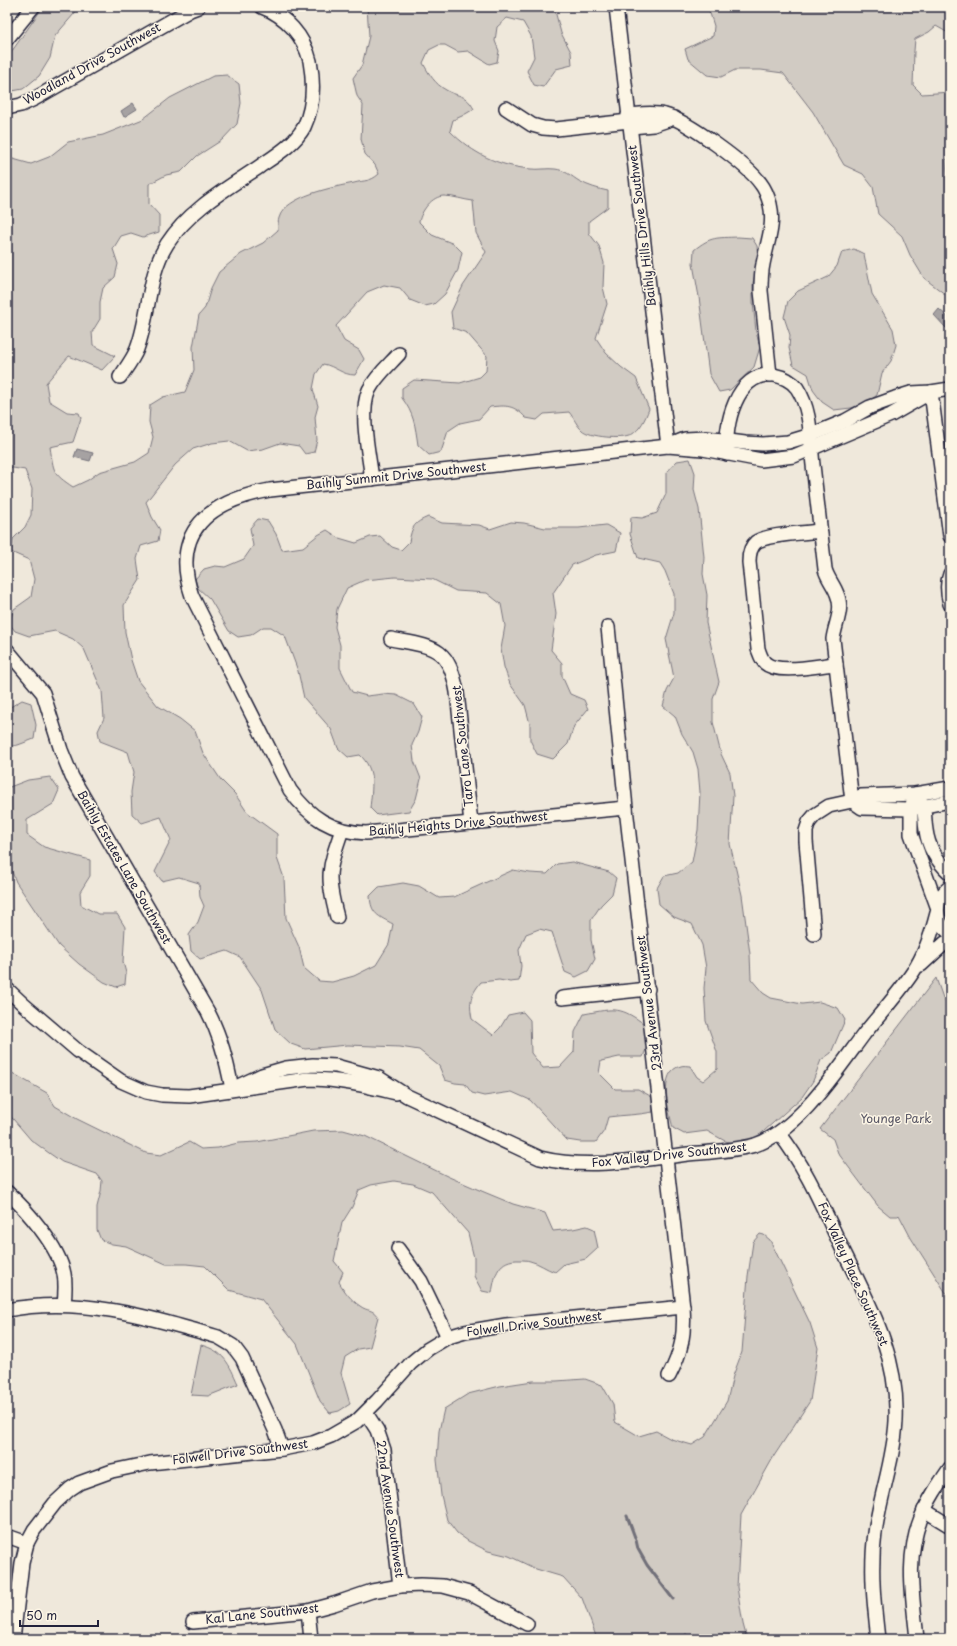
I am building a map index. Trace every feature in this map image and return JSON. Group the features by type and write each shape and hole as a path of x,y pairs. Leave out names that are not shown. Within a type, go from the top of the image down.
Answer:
{"street":[{"path":"7,39 33,7"},
{"name":"Woodland Drive Southwest","path":"7,108 21,105 34,99 190,10 198,7"},
{"path":"120,377 137,350 153,277 167,244 192,214 209,200 283,150 303,128 310,109 313,94 312,73 308,56 302,41 294,29 282,18 262,7"},
{"name":"Baihly Hills Drive Southwest","path":"616,7 668,446"},
{"path":"506,108 532,125 556,129 629,121 655,113 674,118 705,137 749,170 765,189 770,203 772,220 771,234 762,270 761,291 770,375"},
{"path":"372,478 365,401 376,379 399,354"},
{"path":"727,454 726,440 730,418 742,390 754,380 770,375 781,376 790,380 798,389 804,405 812,442 812,462 825,569 838,594 840,602 840,613 833,639 852,801 862,808 911,809 950,801"},
{"path":"668,446 685,439 706,438 745,444 812,442 891,415 931,392 950,389"},
{"path":"931,392 950,536"},
{"path":"668,446 703,449 761,460 794,456 812,442"},
{"name":"Baihly Summit Drive Southwest","path":"189,587 185,562 190,540 197,526 218,508 238,498 258,493 372,478 668,446"},
{"path":"820,531 771,537 756,542 751,549 749,562 758,649 766,664 778,669 836,664"},
{"path":"950,574 947,581 947,592 950,604"},
{"name":"Baihly Heights Drive Southwest","path":"189,587 290,790 296,799 313,816 342,830 354,833 379,833 626,808"},
{"name":"23rd Avenue Southwest","path":"608,627 626,808 648,989 683,1307 684,1323 681,1348 669,1376"},
{"name":"Taro Lane Southwest","path":"390,639 435,650 444,656 451,665 458,692 471,823"},
{"name":"Baihly Estates Lane Southwest","path":"7,650 44,693 72,777 208,1012 225,1054 232,1089"},
{"path":"814,934 806,852 806,831 809,822 823,809 840,803 852,801 861,796 915,794 950,788"},
{"path":"915,794 924,807 926,832 931,848 939,863 950,873"},
{"path":"915,794 911,809 911,834 937,909 939,921 950,933"},
{"path":"337,917 330,893 329,871 330,862 342,830"},
{"name":"Fox Valley Drive Southwest","path":"913,972 931,935 940,898 950,887"},
{"name":"Fox Valley Drive Southwest","path":"7,989 78,1051 120,1081 146,1092 177,1096 209,1094 232,1089 324,1079 366,1085 407,1096 540,1158 558,1162 595,1164 748,1147 763,1143 779,1133 810,1103 913,972 945,943 950,941"},
{"path":"562,998 648,989"},
{"name":"Fox Valley Place Southwest","path":"779,1133 789,1146 812,1184 881,1331 892,1369 896,1406 895,1436 892,1461 877,1522 873,1555 873,1587 878,1639"},
{"path":"7,1192 24,1210 55,1251 64,1273 64,1305"},
{"path":"398,1248 421,1281 448,1337"},
{"path":"7,1310 64,1305 121,1312 146,1317 226,1341 238,1352 253,1380 282,1449"},
{"name":"Folwell Drive Southwest","path":"13,1639 22,1563 27,1543 47,1512 70,1489 79,1483 99,1475 150,1463 282,1449 313,1443 331,1436 357,1421 366,1413 411,1363 428,1349 448,1337 465,1332 506,1325 683,1307"},
{"name":"22nd Avenue Southwest","path":"366,1413 377,1430 384,1450 400,1586"},
{"path":"917,1639 911,1556 916,1531 924,1510 950,1468"},
{"path":"924,1510 950,1526"},
{"path":"7,1536 27,1543"},
{"name":"Kal Lane Southwest","path":"193,1622 308,1610 334,1604 372,1591 400,1586 432,1585 456,1589 484,1600 527,1624"},
{"path":"308,1610 311,1639"}],"green space":[{"path":"43,7 80,7 55,36 50,58 39,76 23,89 7,92 7,58"},
{"path":"367,7 554,7 561,33 571,52 572,65 556,69 543,87 534,85 527,71 534,57 531,36 523,22 507,18 497,27 495,41 499,51 497,62 489,64 468,51 458,52 445,45 439,45 429,50 423,63 435,82 442,88 468,100 474,109 453,120 450,131 468,146 487,158 497,162 531,169 559,170 586,184 608,191 608,207 589,221 589,233 599,246 604,263 603,287 607,304 596,338 606,353 636,378 649,409 642,424 634,433 627,437 614,437 598,436 582,430 569,412 544,414 537,420 526,418 514,408 506,406 490,407 479,419 460,423 448,431 441,452 429,455 418,445 413,420 409,409 402,398 402,388 414,380 460,383 480,377 486,371 487,356 467,333 453,328 451,312 463,286 486,252 476,233 473,201 444,196 435,199 431,201 422,213 419,222 432,235 454,244 462,252 458,270 445,294 434,304 425,306 410,300 400,288 384,285 367,292 336,326 344,341 359,350 364,359 355,375 346,374 323,364 316,374 313,389 318,406 315,417 317,440 314,452 305,454 299,446 280,443 263,449 247,451 229,441 212,443 193,449 175,465 146,502 152,517 160,530 158,541 141,546 137,559 140,580 124,605 125,632 131,660 138,681 158,706 180,719 195,731 203,753 221,780 235,794 247,812 277,834 277,858 284,878 286,918 299,947 304,968 319,981 332,982 354,976 376,965 389,944 393,924 376,914 372,907 370,896 379,887 403,883 419,886 439,898 454,897 513,870 547,874 557,864 572,862 609,872 616,878 612,894 601,905 591,920 591,940 595,959 588,971 576,977 565,972 552,932 539,929 526,934 519,950 521,966 519,981 510,982 499,980 481,982 471,999 472,1019 493,1035 500,1028 508,1015 523,1012 530,1020 531,1053 543,1068 560,1067 574,1052 575,1032 584,1014 617,1010 638,1019 647,1026 648,1044 643,1057 619,1057 601,1061 599,1073 615,1089 638,1089 652,1097 653,1112 608,1117 604,1131 596,1142 567,1140 530,1100 512,1092 484,1096 472,1093 465,1084 445,1080 439,1066 419,1050 400,1047 348,1045 305,1049 291,1044 275,1029 262,990 240,957 227,951 200,959 191,951 189,935 198,922 204,906 200,897 199,883 179,877 162,881 155,872 171,840 161,817 142,823 132,814 131,792 134,772 128,752 100,741 98,731 104,718 102,691 84,649 73,639 55,631 29,636 15,631 9,623 14,609 31,597 34,579 29,560 11,552 13,539 25,527 31,515 32,489 25,470 7,467 7,159 13,159 31,164 49,157 68,142 103,135 143,119 170,98 213,76 227,75 239,84 241,103 237,124 222,140 197,156 181,172 166,175 149,184 149,204 159,215 159,232 143,237 131,233 121,236 113,249 118,264 115,277 103,288 100,302 100,319 92,332 93,345 115,356 102,370 69,356 46,383 49,401 67,412 79,413 81,418 73,442 50,447 55,471 61,478 73,487 88,480 99,472 135,462 149,453 153,437 149,422 150,405 163,397 185,392 194,370 193,347 199,315 205,308 211,288 219,272 241,254 263,243 278,230 279,218 283,210 290,204 300,198 323,190 370,180 379,174 375,165 365,154 361,139 363,105 357,96 353,78 362,65 369,36"},
{"path":"708,7 950,7 950,34 936,26 929,32 915,39 913,85 922,94 950,92 950,156 946,160 948,190 950,193 950,298 924,278 910,255 902,236 878,214 873,187 863,174 844,165 813,112 783,73 761,70 735,70 721,77 707,75 688,59 685,49 713,36 714,26"},
{"path":"725,237 752,238 757,246 758,261 753,283 753,302 756,332 760,347 754,367 730,390 719,392 709,374 693,264 694,250 710,240"},
{"path":"854,249 864,254 872,294 893,329 896,345 891,361 882,373 877,395 867,403 851,408 834,410 822,402 813,390 808,374 793,365 789,348 790,335 784,317 788,301 798,291 828,277 837,266 842,252"},
{"path":"690,459 695,473 694,490 699,509 704,557 703,574 707,595 706,623 719,682 713,699 713,722 721,754 730,773 733,796 730,844 742,895 750,954 751,979 763,993 771,998 802,1004 820,1002 838,1008 845,1020 831,1053 821,1060 813,1081 802,1097 754,1140 738,1144 725,1141 707,1131 684,1134 673,1128 666,1093 669,1076 674,1069 682,1066 690,1066 697,1077 703,1081 717,1069 717,1052 706,1021 704,988 706,968 702,945 692,924 674,917 659,904 657,888 664,876 678,873 692,862 698,830 700,792 698,769 693,752 682,734 675,716 663,706 667,691 674,678 666,639 674,613 674,594 665,571 660,563 638,558 630,534 631,517 642,518 657,513 666,494 666,473 677,461"},
{"path":"428,517 442,523 479,525 490,529 511,522 524,523 545,528 579,528 606,525 620,533 616,551 596,555 572,565 553,593 556,614 551,650 562,663 562,676 570,694 584,700 588,709 574,726 568,744 553,759 537,754 530,740 530,724 525,705 510,684 504,667 501,649 505,626 501,604 487,593 456,591 432,579 395,577 365,580 347,588 337,609 335,627 340,645 340,668 352,692 367,696 383,694 396,695 414,704 422,717 418,732 412,745 414,761 421,779 416,799 409,811 377,815 370,808 372,780 369,767 360,755 348,757 338,748 331,729 304,698 298,671 285,636 271,627 263,627 251,635 238,637 229,631 210,599 198,588 195,579 204,569 215,566 225,567 244,559 253,546 250,528 258,519 268,521 276,534 282,550 303,547 327,530 339,538 356,543 370,537 380,536 392,547 401,550 409,542 414,526"},
{"path":"22,700 31,703 36,725 34,739 18,745 7,747 7,709"},
{"path":"50,777 59,790 53,804 27,820 27,835 44,847 90,860 90,876 80,892 81,905 98,914 117,914 125,927 123,962 126,973 125,984 116,987 104,982 79,964 59,946 16,882 7,859 7,788 28,780"},
{"name":"Younge Park","path":"936,978 943,998 950,1008 950,1293 946,1293 911,1238 899,1215 890,1216 878,1206 838,1153 833,1139 820,1129"},
{"path":"7,1070 47,1093 55,1106 77,1119 146,1153 161,1155 189,1142 201,1149 218,1148 238,1143 257,1142 313,1131 343,1130 365,1136 449,1177 484,1192 513,1204 545,1213 553,1231 587,1226 594,1229 598,1248 586,1259 564,1264 555,1272 529,1261 513,1260 507,1262 502,1265 496,1274 492,1293 482,1291 474,1276 474,1258 468,1233 432,1192 413,1184 394,1181 371,1185 359,1190 352,1207 342,1223 334,1261 343,1272 339,1282 346,1292 357,1304 374,1312 378,1317 370,1347 358,1349 345,1357 341,1373 350,1404 339,1411 330,1413 320,1401 297,1344 261,1299 229,1290 205,1266 166,1264 126,1246 112,1244 101,1240 97,1230 97,1207 102,1181 97,1174 62,1162 31,1140 7,1112"},
{"path":"760,1234 764,1235 770,1240 810,1323 818,1348 810,1401 774,1456 741,1515 737,1587 747,1639 597,1639 582,1598 563,1577 536,1569 509,1556 488,1551 468,1541 457,1533 447,1520 441,1495 437,1460 439,1431 444,1409 468,1394 500,1386 533,1381 585,1379 602,1385 613,1404 615,1422 639,1436 656,1431 671,1439 692,1445 705,1437 727,1401 733,1376 742,1352 748,1276 753,1242"},
{"path":"201,1345 215,1351 225,1359 238,1384 208,1396 191,1395"}],"shaded area":[{"path":"133,103 137,109 124,117 121,111"},
{"path":"939,309 950,319 950,324 946,328 934,315"},
{"path":"77,449 93,453 90,461 74,457"}],"waterway":[{"path":"627,1516 638,1549 647,1565 673,1599"}]}
